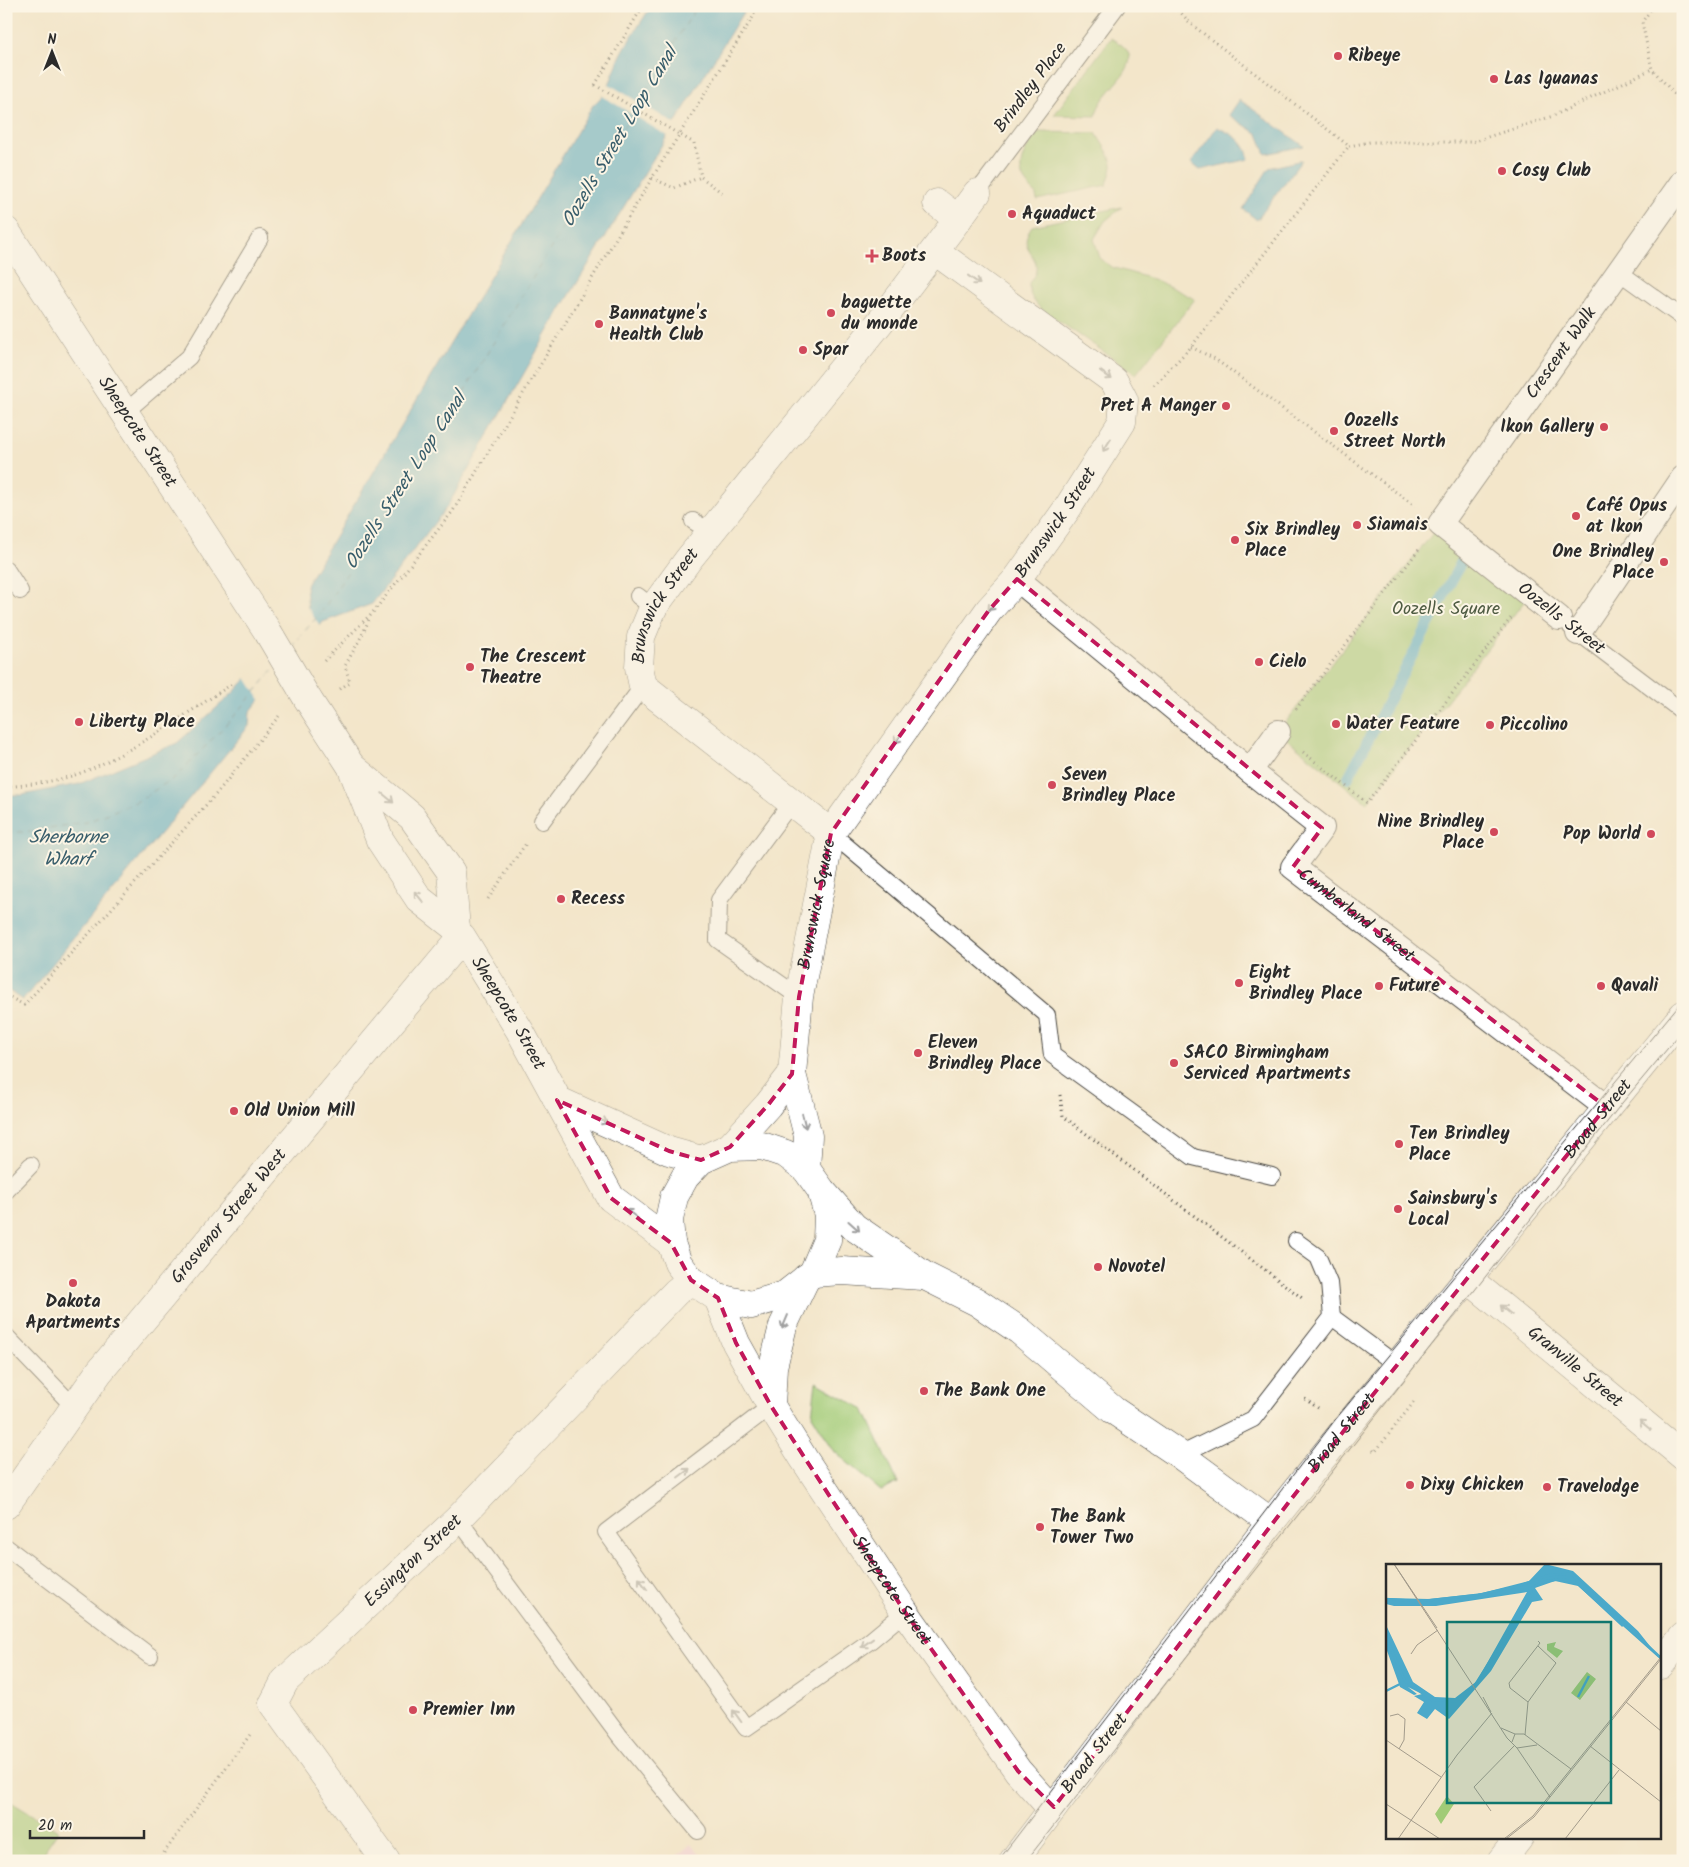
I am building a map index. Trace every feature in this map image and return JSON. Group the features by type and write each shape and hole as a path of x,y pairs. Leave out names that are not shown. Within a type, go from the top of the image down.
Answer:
{"street":[{"name":"Crescent Walk","path":"1440,524 1683,181"},
{"name":"Brunswick Street","path":"643,686 639,668 640,637 646,602 702,527 885,316 977,193"},
{"path":"937,203 958,219"},
{"name":"Sheepcote Street","path":"6,231 268,632 302,705 351,766 412,817 451,872 459,932"},
{"name":"Brunswick Street","path":"831,833 988,610 1017,579 1067,509 1122,422 1124,400 1114,381 935,251"},
{"path":"1578,633 1683,478"},
{"name":"Oozells Street","path":"1440,524 1559,618"},
{"name":"Cumberland Street","path":"1017,579 1322,828 1293,867 1606,1108"},
{"name":"Brunswick Square","path":"643,686 831,833 799,996 792,1074 808,1136 813,1180"},
{"path":"1250,771 1278,732"},
{"name":"Sheepcote Street","path":"351,766 380,840 419,900 459,932 520,1031 611,1198 671,1243"},
{"name":"Grosvenor Street West","path":"6,1505 99,1372 459,932"},
{"name":"Broad Street","path":"1013,1861 1271,1522 1396,1365 1683,1015"},
{"path":"730,1147 768,1105 792,1074"},
{"path":"557,1100 669,1151 701,1160"},
{"path":"925,1276 842,1271 809,1276 785,1295 751,1305 718,1298 691,1280 678,1263 671,1243 669,1220 674,1197 685,1177 701,1160 730,1147 762,1146 786,1154 813,1180 854,1227 925,1276 977,1302 1020,1331 1113,1410 1180,1455 1271,1522"},
{"path":"771,1406 773,1367 783,1326 827,1240 828,1215 813,1180"},
{"name":"Granville Street","path":"1467,1278 1683,1456"},
{"name":"Essington Street","path":"273,1704 284,1680 458,1519 669,1299 691,1280"},
{"name":"Sheepcote Street","path":"718,1298 736,1343 771,1406 804,1459 905,1612 1018,1771 1044,1800 1054,1807"},
{"path":"1662,1663 1683,1637"},
{"path":"273,1704 386,1861"},
{"path":"1501,1861 1517,1840"}],"lane":[{"name":"Brindley Place","path":"977,193 1117,6"},
{"path":"124,413 189,357 260,238"},
{"path":"1619,272 1683,318"},
{"path":"6,569 20,591"},
{"name":"Oozells Street","path":"1559,618 1683,712"},
{"path":"542,821 643,686"},
{"name":"Brunswick Square","path":"791,803 720,900 718,940 799,996"},
{"path":"831,833 1047,1016 1052,1055 1192,1157 1272,1176"},
{"path":"6,1191 31,1166"},
{"path":"1180,1455 1253,1419 1332,1317 1329,1283 1318,1257 1296,1241"},
{"path":"1332,1317 1396,1365"},
{"path":"6,1336 74,1407"},
{"path":"771,1406 606,1532 746,1728 870,1641 905,1612"},
{"path":"458,1519 619,1735 698,1831"},
{"path":"6,1547 150,1656"}],"path":[{"path":"643,6 595,85 694,143 701,177 725,195"},
{"path":"321,664 370,616 453,510 652,178 760,6"},
{"path":"1174,6 1191,24 1349,146"},
{"path":"1653,6 1642,22 1652,69 1677,97 1683,113"},
{"path":"1149,391 1191,347 1349,146 1370,142 1472,142 1553,116 1652,69"},
{"path":"1677,97 1683,92"},
{"path":"652,178 674,188 701,177"},
{"path":"1191,347 1215,359 1440,524 1278,732 1367,803 1530,594"},
{"path":"6,995 24,1005 217,793 302,705 350,682 345,666 355,645 365,632 370,616"},
{"path":"6,787 38,784 87,770 151,737 232,684"},
{"path":"459,932 542,821"},
{"path":"1052,1055 1063,1116 1312,1305 1332,1317"},
{"path":"158,1861 273,1704"}],"highlighted area":[{"path":"1017,579 1322,828 1293,867 1606,1107 1346,1428 1054,1807 1018,1771 905,1612 771,1406 736,1343 718,1298 691,1280 671,1243 611,1198 557,1100 669,1151 701,1160 730,1147 768,1105 792,1074 799,997 831,833 989,610"}],"shaded area":[{"path":"691,1844 707,1861 671,1861"}],"green space":[{"path":"1111,38 1124,47 1129,55 1129,63 1119,81 1098,107 1096,116 1054,115"},
{"path":"1039,132 1096,133 1112,162 1107,185 1037,200 1022,177 1021,163 1026,149"},
{"path":"1122,207 1105,221 1094,239 1100,258 1111,267 1156,280 1195,299 1136,374 1040,308 1032,297 1029,287 1036,267 1035,260 1026,243 1027,235 1032,226"},
{"name":"Oozells Square","path":"1440,524 1530,594 1367,803 1278,732"},
{"path":"816,1382 864,1409 898,1483 881,1491 835,1452 812,1415"},
{"path":"6,1799 58,1831 40,1857 44,1861 6,1861"}],"water":[{"path":"651,6 747,6 560,311 447,507 372,604 323,622 250,712 249,726 23,1000 6,989 6,795 22,795 79,784 177,743 233,693 308,612 306,585 593,105 607,89 623,51"},
{"path":"1240,99 1304,146 1266,154 1258,134 1229,115"},
{"path":"1217,127 1233,136 1245,147 1249,159 1200,170 1191,163"},
{"path":"1302,160 1257,220 1243,209 1269,168"}],"pier":[{"path":"607,83 678,126 671,138 601,95"},
{"path":"305,604 321,628 261,701 245,676 305,611"}],"waterway":[{"path":"1348,778 1464,557"}],"ferry route":[{"path":"291,647 322,611 430,448 697,6"},
{"path":"6,832 24,832 87,822 138,801 177,776 238,712 275,668"}],"tram line":[{"path":"998,1861 1335,1420 1683,1000"},
{"path":"1026,1861 1622,1103 1683,1030"}],"place":[{"name":"Ribeye","path":"1338,56"},
{"name":"Las Iguanas","path":"1494,79"},
{"name":"Cosy Club","path":"1502,171"},
{"name":"Aquaduct","path":"1012,214"},
{"name":"Boots","path":"872,256"},
{"name":"baguette du monde","path":"831,313"},
{"name":"Bannatyne's Health Club","path":"599,324"},
{"name":"Spar","path":"803,350"},
{"name":"Pret A Manger","path":"1226,406"},
{"name":"Ikon Gallery","path":"1604,427"},
{"name":"Oozells Street North","path":"1334,431"},
{"name":"Café Opus at Ikon","path":"1576,516"},
{"name":"Siamais","path":"1357,525"},
{"name":"Six Brindley Place","path":"1235,540"},
{"name":"One Brindley Place","path":"1664,562"},
{"name":"Cielo","path":"1259,662"},
{"name":"The Crescent Theatre","path":"470,667"},
{"name":"Liberty Place","path":"79,722"},
{"name":"Water Feature","path":"1336,724"},
{"name":"Piccolino","path":"1490,725"},
{"name":"Seven Brindley Place","path":"1052,785"},
{"name":"Nine Brindley Place","path":"1494,832"},
{"name":"Pop World","path":"1651,834"},
{"name":"Recess","path":"561,899"},
{"name":"Eight Brindley Place","path":"1239,983"},
{"name":"Future","path":"1379,986"},
{"name":"Qavali","path":"1601,986"},
{"name":"Eleven Brindley Place","path":"918,1053"},
{"name":"SACO Birmingham Serviced Apartments","path":"1174,1063"},
{"name":"Old Union Mill","path":"234,1111"},
{"name":"Ten Brindley Place","path":"1399,1144"},
{"name":"Sainsbury's Local","path":"1398,1209"},
{"name":"Novotel","path":"1098,1267"},
{"name":"Dakota Apartments","path":"73,1283"},
{"name":"The Bank One","path":"924,1391"},
{"name":"Dixy Chicken","path":"1410,1485"},
{"name":"Travelodge","path":"1547,1487"},
{"name":"The Bank Tower Two","path":"1040,1527"},
{"name":"Premier Inn","path":"413,1710"}],"water label":[{"name":"Oozells Street Loop Canal","path":"620,137"},
{"name":"Oozells Street Loop Canal","path":"406,481"},
{"name":"Sherborne Wharf","path":"68,849"}]}
